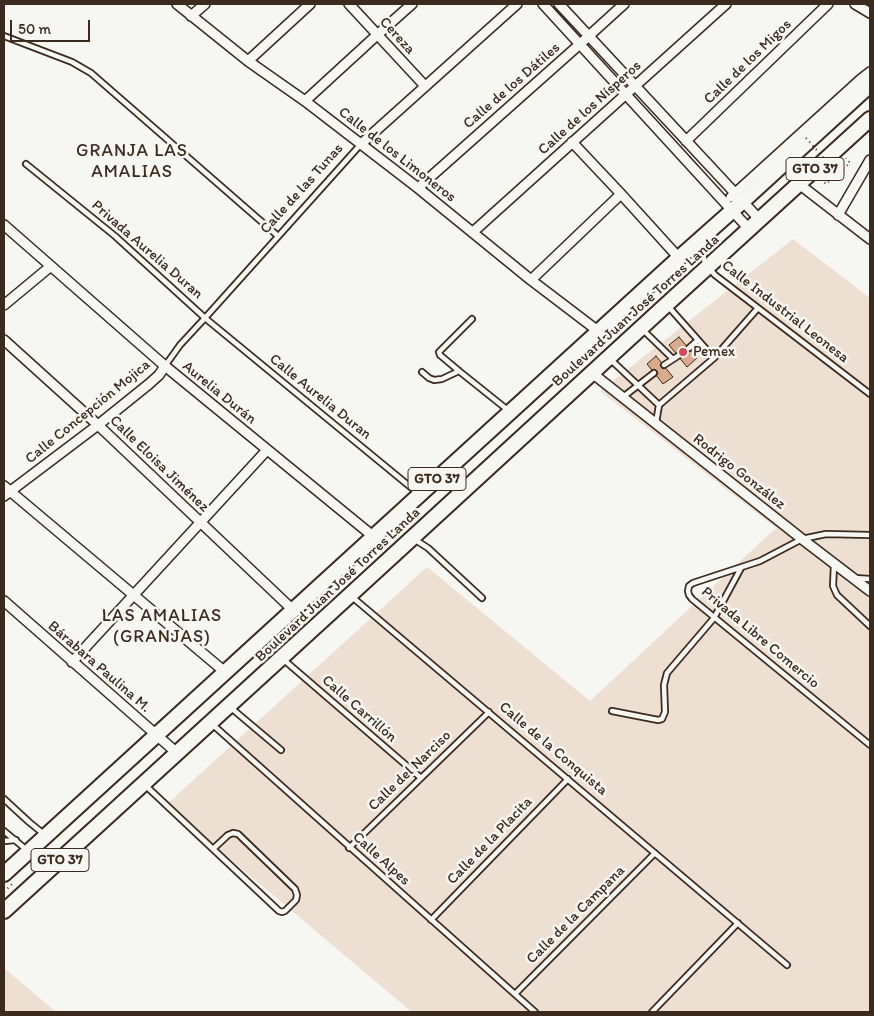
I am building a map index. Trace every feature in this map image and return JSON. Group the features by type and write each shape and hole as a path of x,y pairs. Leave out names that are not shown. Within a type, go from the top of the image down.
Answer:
{"main road":[{"name":"Boulevard Juan José Torres Landa","path":"4,874 700,239 734,202 870,85"},
{"name":"Boulevard Juan José Torres Landa","path":"4,912 870,119"}],"street":[{"name":"Calle de los Limoneros","path":"177,4 248,61 306,101 418,188 598,332"},
{"path":"192,16 205,4"},
{"path":"248,61 310,4"},
{"name":"Cereza","path":"349,4 425,86"},
{"path":"306,101 412,4"},
{"name":"Calle de las Tunas","path":"361,144 517,4"},
{"path":"543,4 626,94 734,202 760,220"},
{"path":"559,4 686,140 734,202 749,230"},
{"name":"Calle de los Dátiles","path":"418,188 624,4"},
{"name":"Calle de los Nísperos","path":"473,232 726,4"},
{"name":"Calle de los Migos","path":"686,140 828,4"},
{"path":"855,4 870,14"},
{"path":"734,202 860,79 870,72"},
{"path":"572,142 679,258"},
{"path":"838,215 870,160"},
{"path":"799,184 870,239"},
{"path":"531,280 621,194"},
{"name":"Aurelia Durán","path":"4,225 165,366 374,537"},
{"path":"4,306 51,266"},
{"name":"Calle Eloisa Jiménez","path":"4,340 98,425 293,610"},
{"name":"Calle Concepción Mojica","path":"6,491 98,425 149,384 165,366"},
{"name":"Rodrigo González","path":"592,373 870,591"},
{"path":"72,662 267,450"},
{"path":"6,491 225,672"},
{"name":"Bárabara Paulina M.","path":"4,601 177,754"}],"lane":[{"path":"4,36 72,62 91,73 278,236"},
{"name":"Calle de las Tunas","path":"165,366 180,346 361,144"},
{"name":"Privada Aurelia Duran","path":"26,164 114,236 205,318"},
{"name":"Calle Industrial Leonesa","path":"700,239 702,253 708,267 722,282 870,394"},
{"path":"666,304 714,358"},
{"path":"656,423 659,405 714,358 758,308"},
{"name":"Calle Aurelia Duran","path":"205,318 420,495"},
{"path":"472,319 439,352 459,371 510,412"},
{"path":"641,328 676,357 664,365"},
{"path":"689,348 698,340"},
{"path":"609,358 659,405"},
{"path":"422,372 434,380 442,379 459,371"},
{"path":"623,397 654,373"},
{"name":"Privada Libre Comercio","path":"870,535 826,534 802,539 775,554 741,568 693,583 689,586 688,591 692,600 870,746"},
{"path":"413,538 428,548 482,598"},
{"path":"834,563 833,586 837,595 870,626"},
{"path":"612,711 658,720 662,719 665,712 664,685 667,673 714,618 741,568"},
{"path":"854,578 870,579"},
{"name":"Calle de la Conquista","path":"350,595 787,965"},
{"name":"Calle Carrillón","path":"282,658 421,778"},
{"path":"229,706 281,750"},
{"name":"Calle del Narciso","path":"349,848 489,712"},
{"name":"Calle Alpes","path":"211,723 535,1012"},
{"name":"Calle de la Placita","path":"431,920 568,779"},
{"path":"144,784 280,912 286,911 296,900 295,889 238,834 233,833 228,836 214,849"},
{"path":"4,799 46,836"},
{"path":"4,831 29,852"},
{"path":"4,842 16,840"},
{"name":"Calle de la Campana","path":"515,994 655,853"},
{"path":"652,1012 738,923"}],"path":[{"path":"806,138 837,173"},
{"path":"826,184 850,163"}],"shaded area":[{"path":"793,239 870,298 870,1012 412,1012 166,805 427,567 590,701 776,528 600,391"},
{"path":"4,968 56,1012 4,1012"}],"building":[{"name":"Pemex","path":"679,337 697,358 687,367 669,345"},
{"name":"Pemex","path":"656,356 673,377 663,384 647,364"}],"place":[{"name":"Pemex","path":"683,352"}],"district":[{"name":"GRANJA LAS AMALIAS","path":"132,161"},
{"name":"LAS AMALIAS (GRANJAS)","path":"162,626"}]}
